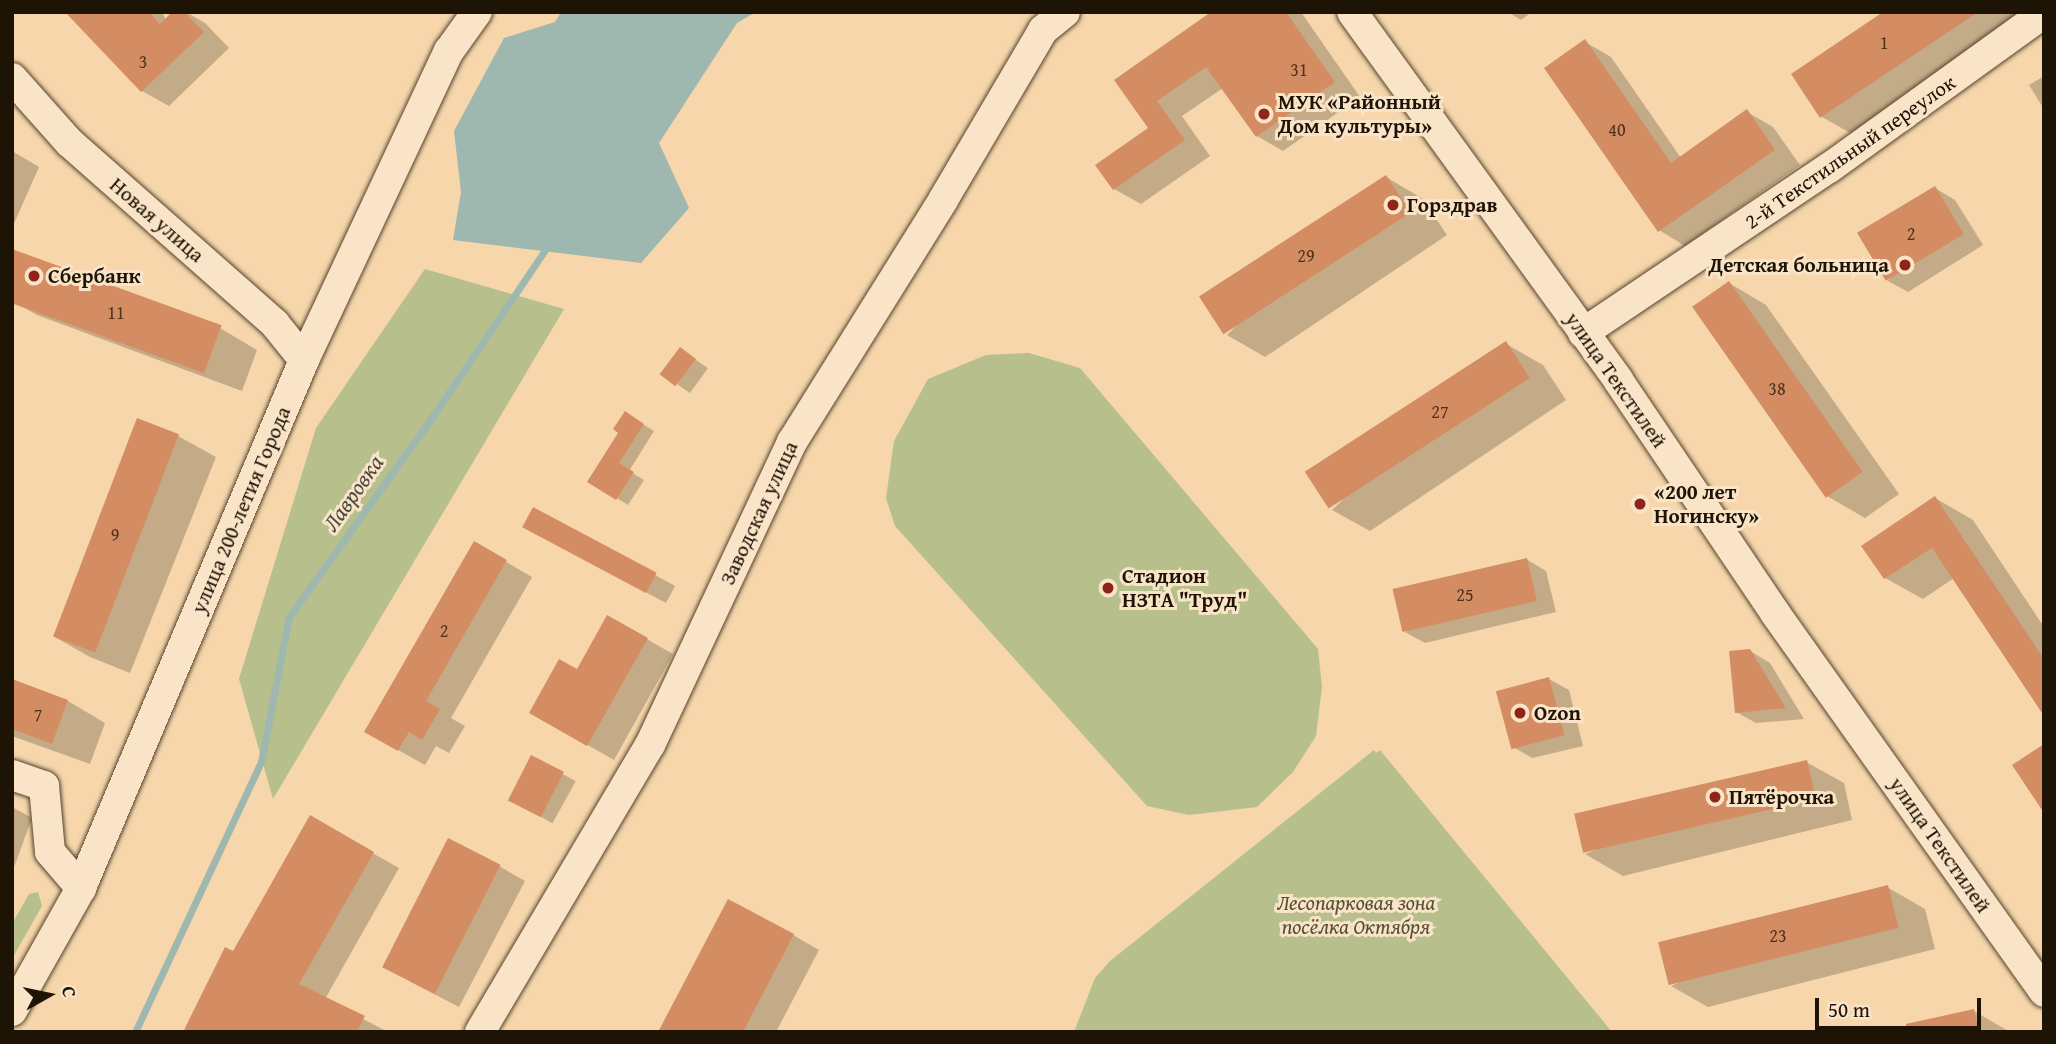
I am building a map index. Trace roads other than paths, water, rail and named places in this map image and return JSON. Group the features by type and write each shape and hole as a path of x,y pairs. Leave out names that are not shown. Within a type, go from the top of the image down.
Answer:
{"street":[{"name":"улица 200-летия Города","path":"12,1011 80,888 304,360 449,51 477,12"},
{"name":"Заводская улица","path":"480,1032 650,746 792,442 943,200 1043,30 1065,12"},
{"name":"улица Текстилей","path":"1352,12 1583,333 1775,613 2044,992"},
{"name":"2-й Текстильный переулок","path":"1583,333 1829,168 2044,13"},
{"name":"Новая улица","path":"12,78 70,143 275,324 304,360"},
{"path":"12,775 44,786 50,852 80,888"}],"water":[{"path":"561,12 756,12 737,23 659,143 689,208 641,263 453,240 461,192 454,131 504,38 555,22"}],"waterway":[{"name":"Лавровка","path":"135,1032 261,762 289,617 435,413 549,244"}],"place":[{"name":"МУК «Районный Дом культуры»","path":"1264,114"},
{"name":"Горздрав","path":"1393,205"},
{"name":"Детская больница","path":"1905,265"},
{"name":"Сбербанк","path":"34,276"},
{"name":"«200 лет Ногинску»","path":"1640,504"},
{"name":"Стадион НЗТА \"Труд\"","path":"1108,588"},
{"name":"Ozon","path":"1520,713"},
{"name":"Пятёрочка","path":"1715,797"}],"park label":[{"name":"Лесопарковая зона посёлка Октября","path":"1356,915"}]}
